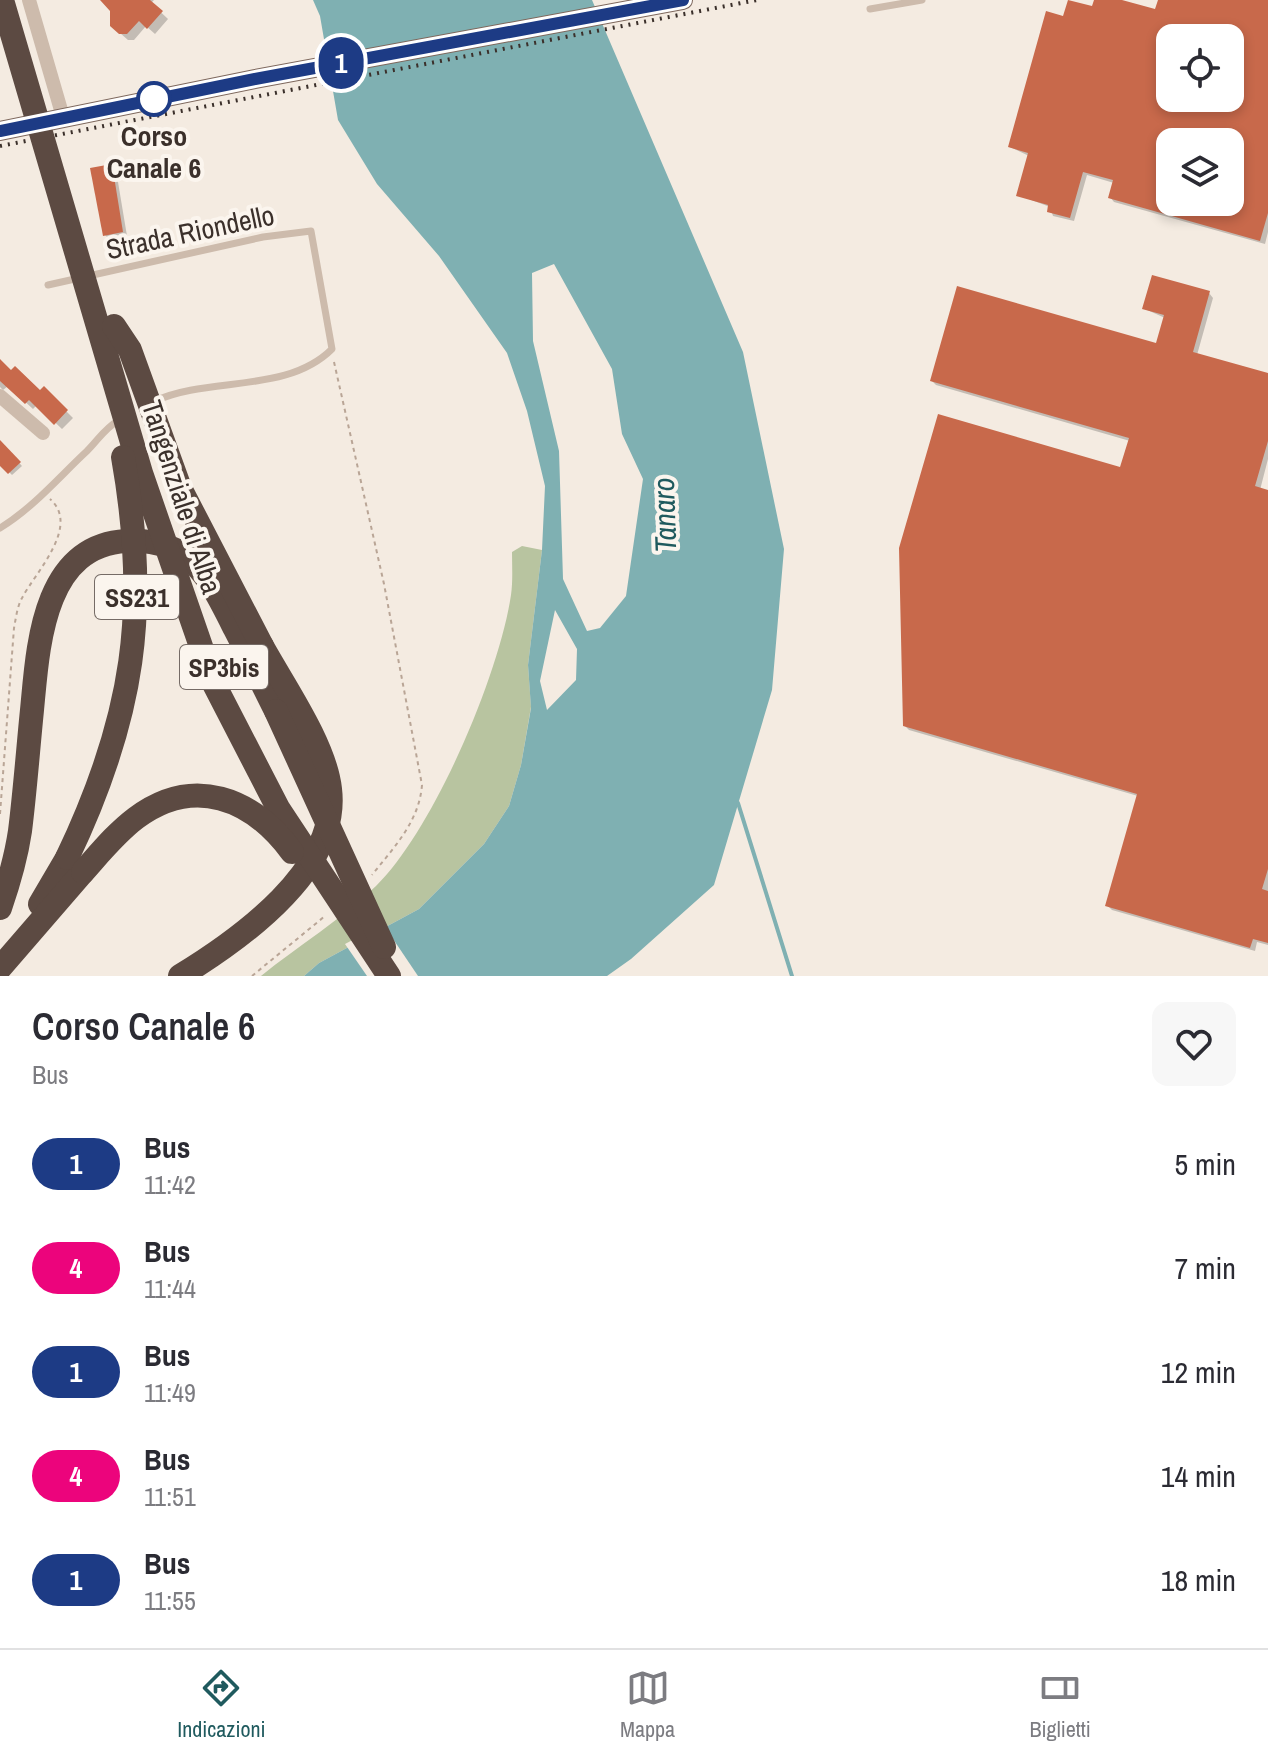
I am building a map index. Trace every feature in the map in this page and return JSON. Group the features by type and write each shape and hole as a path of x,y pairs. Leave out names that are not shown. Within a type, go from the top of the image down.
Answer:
{"highway":[{"name":"Tangenziale di Alba","path":"2,0 106,328 182,553 228,677 292,802 405,976"},
{"name":"Tangenziale di Alba","path":"26,1 151,502 214,684 278,808 389,976"},
{"name":"SS231","path":"0,966 75,865 114,742 134,638 137,559 133,515 123,457 97,360 106,328 130,350 180,488 324,762 331,809 325,837 271,909 245,933 180,976"},
{"path":"0,908 12,872 20,832 41,627 56,590 77,562 98,548 122,541 165,543 186,556 209,579 276,711 384,947"},
{"path":"75,865 150,809 187,794 207,795 227,800 254,815 280,836 318,888 355,924"}],"main road":[{"path":"0,131 255,79 683,0"}],"street":[{"path":"26,1 63,117"},
{"path":"0,26 30,125"},
{"path":"0,396 43,433"}],"lane":[{"path":"870,9 922,0"},
{"path":"0,15 26,1"},
{"name":"Strada Riondello","path":"48,285 263,237 311,231 332,349"},
{"path":"145,406 159,398 296,372 320,361 332,349"},
{"path":"0,528 25,510 91,446 104,429 131,414"}],"path":[{"path":"332,349 351,446 384,584 422,785 420,805 407,829 370,878"},
{"path":"252,976 329,912"}],"green space":[{"path":"522,546 542,550 528,665 531,707 521,765 509,806 484,844 419,909 319,963 304,976 261,976 376,886 420,828 461,749 493,666 512,590 512,552"}],"water":[{"name":"Tanaro","path":"313,0 592,0 743,352 784,549 772,690 714,885 631,959 607,976 304,976 319,963 419,909 484,844 509,806 521,765 531,708 528,665 542,550 545,486 527,411 507,353 439,256 377,184 338,120 320,16","holes":["554,264 612,369 622,434 643,479 626,596 600,628 587,631 563,579 559,451 533,341 532,273","555,610 577,649 576,680 547,710 540,681"]}],"pier":[{"path":"383,924 418,976 367,976 345,944"}],"building":[{"path":"100,0 150,0 163,11 147,29 139,21 127,34 119,34 110,26 110,11"},
{"path":"1068,0 1092,6 1094,0 1122,0 1155,9 1158,0 1268,0 1268,213 1260,241 1172,216 1244,216 1244,128 1156,128 1156,212 1108,198 1113,180 1083,172 1070,218 1047,212 1048,205 1016,196 1028,153 1008,147 1046,11 1063,16"},
{"path":"112,164 123,232 103,236 90,168"},
{"path":"1152,275 1210,291 1193,352 1268,373 1268,441 1255,486 1268,490 1268,869 1262,889 1268,891 1268,943 1253,939 1250,948 1105,906 1137,794 903,726 899,548 938,414 1120,467 1129,438 930,381 957,286 1156,343 1164,315 1142,309"},
{"path":"0,359 11,370 15,366 40,390 44,386 68,410 54,425 29,400 25,404 0,381"},
{"path":"0,440 21,462 8,474 0,466"}],"waterway":[{"path":"738,803 792,976"}],"railway":[{"path":"0,146 757,0"}],"bus line":[{"name":"1","path":"0,131 255,79 683,0"}],"place":[{"name":"Corso Canale 6","path":"154,99"}]}
